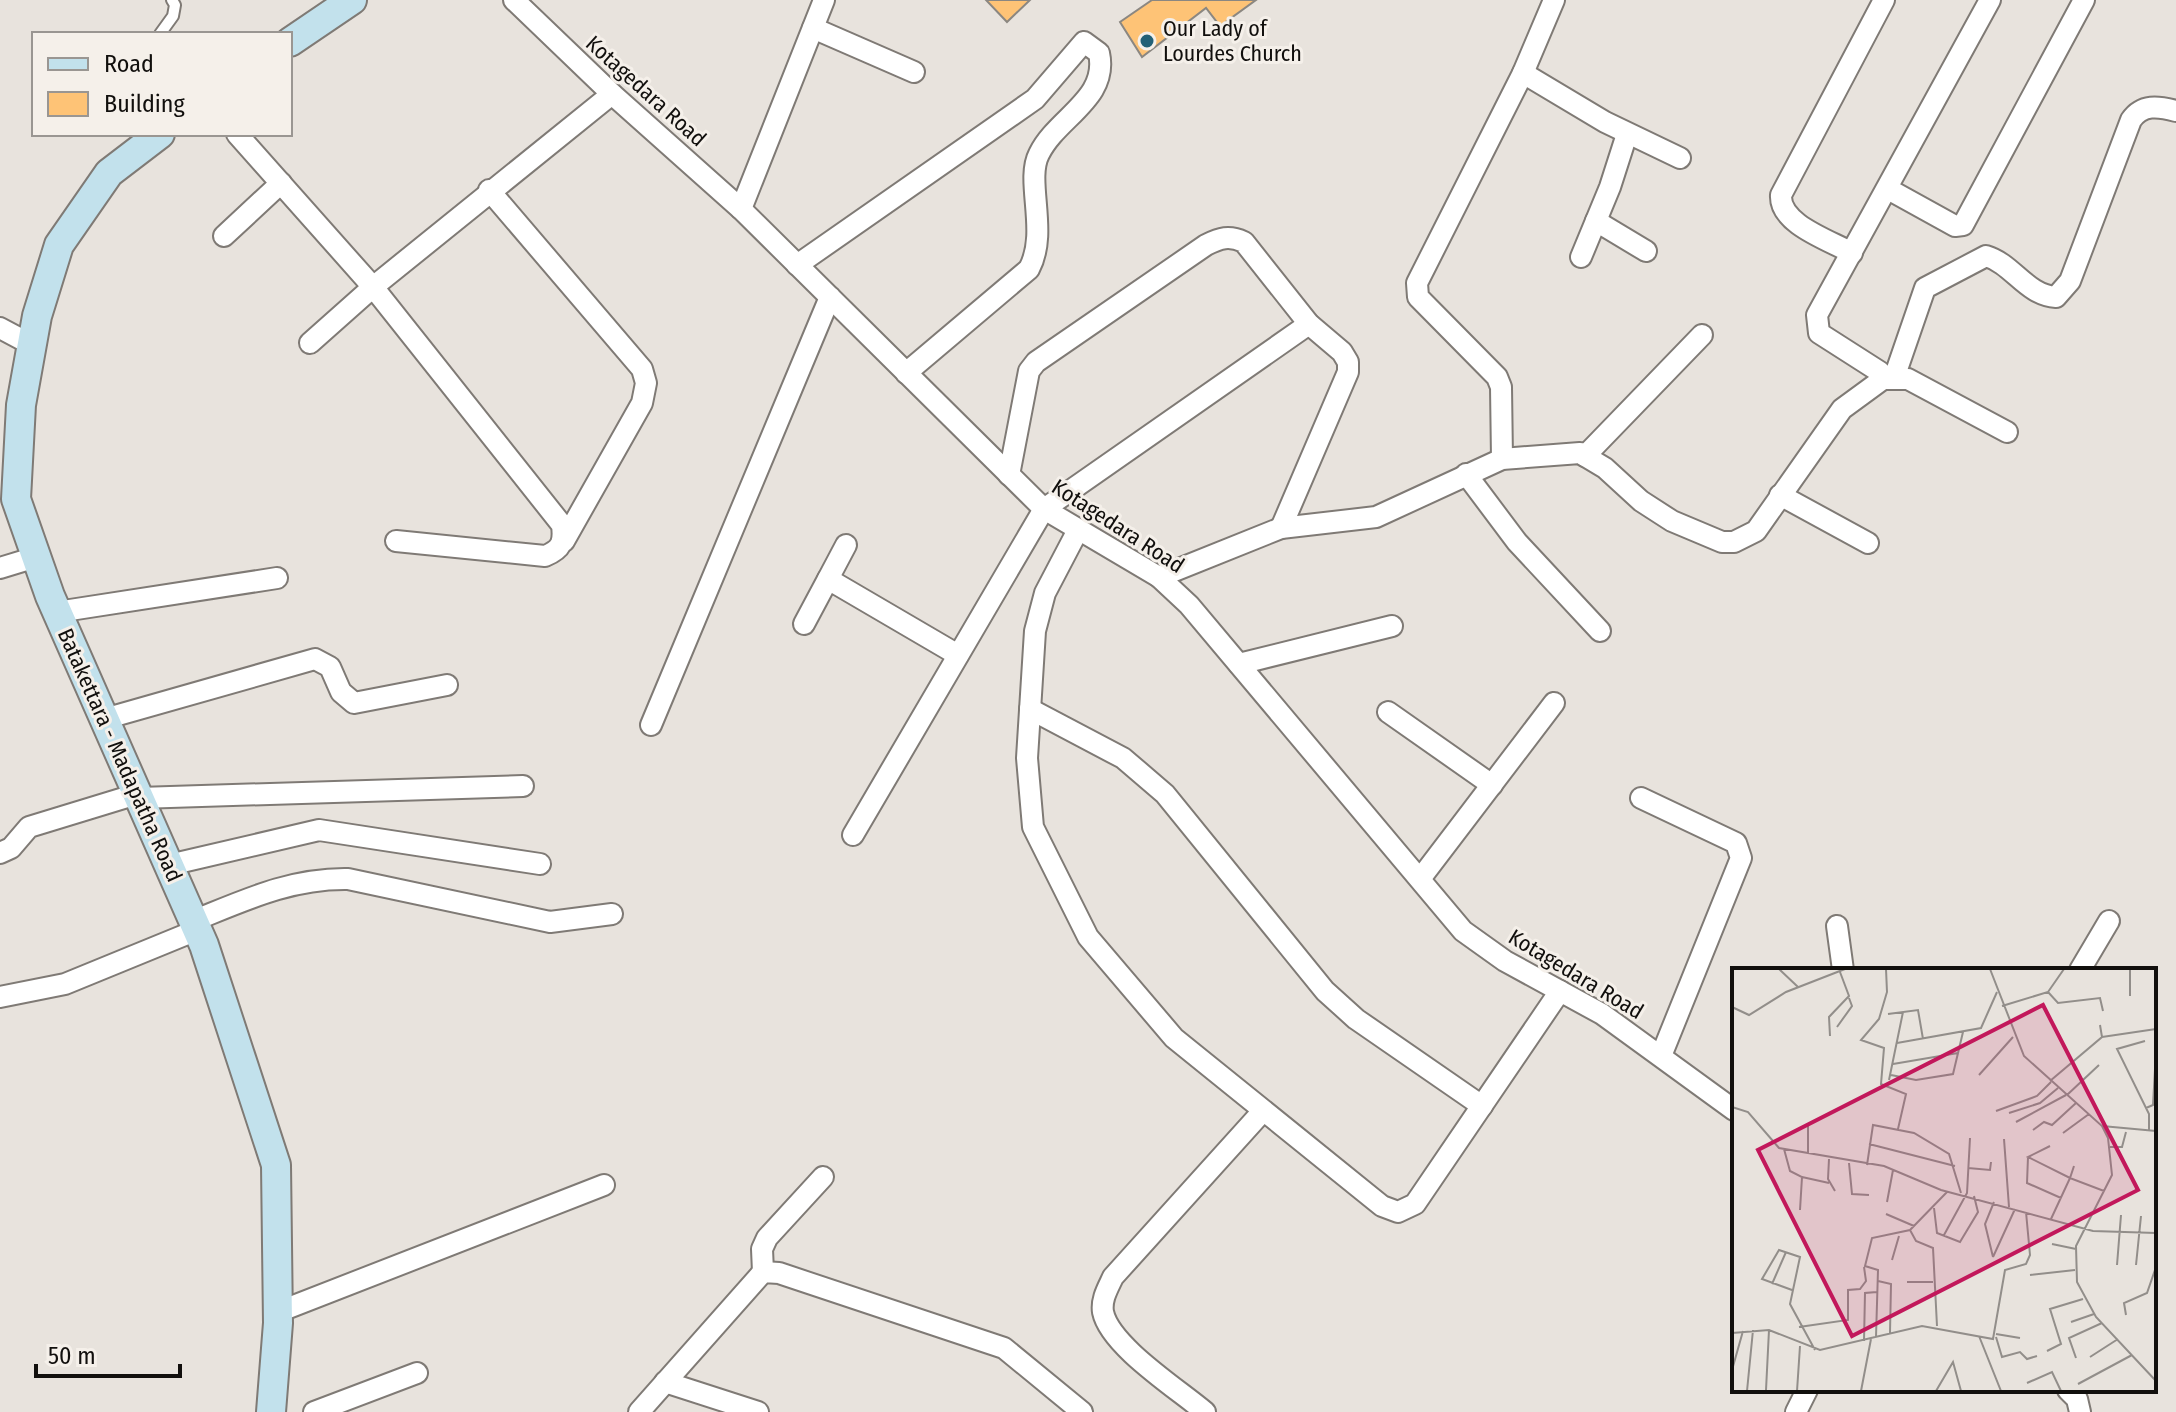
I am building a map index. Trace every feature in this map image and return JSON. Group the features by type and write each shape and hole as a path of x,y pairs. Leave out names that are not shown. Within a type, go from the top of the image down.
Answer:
{"street":[{"path":"292,41 352,0"},
{"name":"Kotagedara Road","path":"514,0 612,94 741,209 1044,509 1159,577 1189,605 1463,931 1505,961 1602,1014 1732,1109"},
{"path":"741,209 824,0"},
{"path":"1502,459 1501,387 1497,377 1418,297 1417,283 1523,73 1554,0"},
{"path":"1852,253 1787,216 1780,205 1781,195 1884,0"},
{"path":"1990,0 1817,315 1816,328 1889,378 1908,379 2007,432"},
{"path":"1888,189 1955,226 1963,225 2084,0"},
{"path":"813,28 914,72"},
{"path":"797,265 1035,99 1084,42 1099,53 1103,69 1100,83 1044,144 1036,158 1037,254 1029,269 906,373"},
{"path":"1523,73 1627,134 1680,158"},
{"path":"310,343 489,190 612,94"},
{"path":"1159,577 1281,528 1376,517 1502,459 1580,453 1605,468 1641,501 1672,521 1722,542 1734,542 1756,531 1842,409 1889,378 1925,288 1986,256 2003,263 2034,291 2056,297 2070,281 2131,120 2137,112 2152,106 2176,111"},
{"path":"1581,257 1627,134"},
{"name":"Batakettara - Madapatha Road","path":"157,136 109,173 59,245 32,345 8,495 195,925 276,1165 278,1312 271,1412"},
{"path":"239,136 373,287 562,525 564,541"},
{"path":"224,236 281,183"},
{"path":"396,541 545,556 557,551 642,403 646,383 642,369 489,190"},
{"path":"1596,221 1646,251"},
{"path":"1009,475 1029,371 1036,362 1221,237 1244,242 1309,324 1342,352 1348,362 1348,372 1281,528"},
{"path":"651,725 830,297"},
{"path":"853,835 1044,509 1309,324"},
{"path":"0,328 32,345"},
{"path":"1585,456 1702,335"},
{"path":"1466,474 1517,542 1600,631"},
{"path":"1780,495 1868,543"},
{"path":"1078,530 1045,593 1039,612 1027,758 1033,827 1088,937 1174,1038 1382,1206 1398,1212 1415,1204 1560,991"},
{"path":"804,624 846,545"},
{"path":"0,568 36,557"},
{"path":"57,612 277,578"},
{"path":"828,579 958,655"},
{"path":"1239,664 1392,626"},
{"path":"104,719 315,659 330,667 341,692 354,703 447,685"},
{"path":"1420,879 1554,703"},
{"path":"1030,709 1114,752 1165,794 1325,991 1356,1019 1482,1106"},
{"path":"1388,712 1492,785"},
{"path":"0,853 11,848 29,827 138,796 523,786"},
{"path":"1641,798 1736,843 1741,858 1661,1056"},
{"path":"169,865 319,830 540,864"},
{"path":"0,997 65,984 278,886 322,879 348,879 550,922 612,914"},
{"path":"2081,968 2109,921"},
{"path":"1837,926 1843,968"},
{"path":"1205,1412 1112,1334 1103,1312 1104,1298 1113,1277 1262,1112"},
{"path":"639,1412 763,1272 762,1249 767,1238 823,1177"},
{"path":"278,1312 604,1185"},
{"path":"763,1272 779,1273 1004,1348 1082,1412"},
{"path":"314,1412 417,1373"},
{"path":"665,1382 758,1412"},
{"path":"1796,1412 1806,1392"},
{"path":"2070,1392 2077,1399 2080,1412"}],"lane":[{"path":"161,32 173,16 175,5 172,0"}],"building":[{"path":"986,0 1030,0 1007,22"},
{"name":"Our Lady of Lourdes Church","path":"1152,0 1256,0 1220,26 1206,8 1142,57 1120,22"}],"place":[{"name":"Our Lady of Lourdes Church","path":"1147,41"}]}
